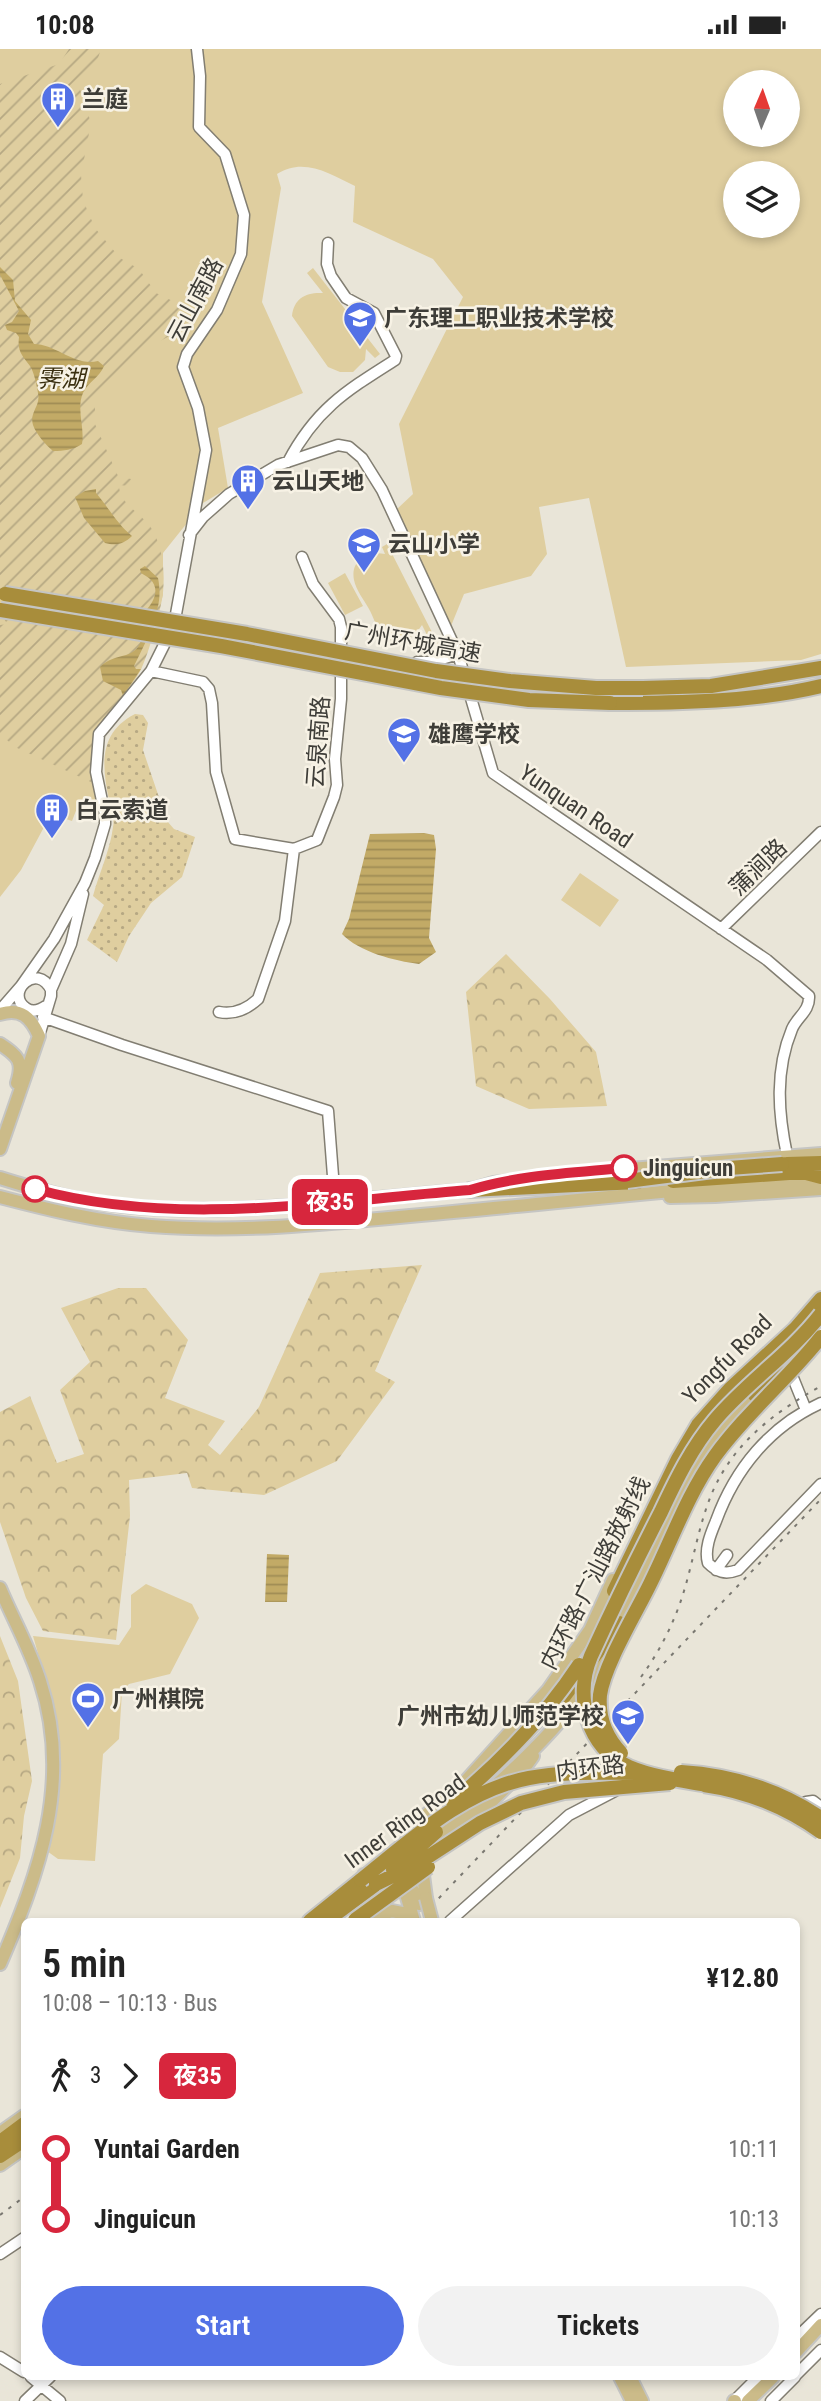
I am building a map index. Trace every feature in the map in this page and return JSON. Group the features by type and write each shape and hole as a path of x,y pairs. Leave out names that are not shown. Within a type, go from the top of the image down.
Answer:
{"highway":[{"name":"广州环城高速","path":"3,594 247,634 436,671 523,682 596,688 711,686 821,668"},
{"name":"广州环城高速","path":"0,610 221,646 442,688 529,700 684,702 748,697 821,686"},
{"path":"626,1188 741,1167 821,1164"},
{"path":"470,1190 626,1188 665,1182 789,1173 806,1173 820,1184"},
{"name":"内环路-广汕路放射线","path":"362,1877 484,1775 550,1705 587,1650 690,1437 718,1402 783,1342 821,1299"},
{"path":"713,1786 636,1769 611,1755 594,1734 587,1717 583,1678 606,1624 694,1449 721,1412 794,1345 821,1314"},
{"path":"755,1395 784,1370 821,1331"},
{"path":"681,1772 643,1766 619,1750 608,1735 601,1718 601,1687 706,1470 732,1436 786,1380 821,1337"},
{"path":"376,1884 438,1830 522,1745 572,1687 619,1623"},
{"name":"Inner Ring Road","path":"312,1918 362,1877 458,1807 482,1793 527,1778 681,1772 721,1777 752,1784 821,1815"},
{"name":"内环路","path":"376,1884 430,1857 494,1815 534,1799 564,1792 660,1783 713,1786 764,1801 791,1813 821,1832"},
{"path":"365,1918 494,1815"},
{"name":"Inner Ring Road","path":"330,1918 376,1884"},
{"path":"0,2132 21,2117"},
{"path":"0,2143 21,2127"},
{"path":"0,2156 21,2141"}],"main road":[{"path":"0,1012 21,1013 30,1018 39,1036 0,1149"},
{"path":"0,1044 26,1046 39,1036"},
{"path":"0,1044 16,1055 21,1071 0,1128"},
{"path":"0,1178 66,1196 121,1205 217,1208 335,1202 470,1190 524,1178 821,1154"},
{"path":"792,1155 821,1164"},
{"path":"694,1163 821,1164"},
{"path":"0,1197 110,1222 210,1228 337,1221 626,1188"},
{"name":"Yongfu Road","path":"403,1879 409,1841 421,1820 474,1773 528,1715 561,1674 590,1630 637,1530 695,1419 778,1338 821,1290"},
{"name":"Yongfu Road","path":"403,1879 431,1843 541,1741 566,1714 595,1675 663,1527 695,1465 715,1435 755,1395 791,1373 821,1344"},
{"path":"0,1588 32,1658 45,1697 51,1735 53,1788 48,1828 39,1863 0,1964"},
{"path":"0,1607 34,1686 43,1731 46,1790 41,1826 31,1861 0,1946"},
{"path":"362,1877 403,1879 423,1875 523,1770 541,1741"},
{"path":"362,1877 421,1820"},
{"path":"418,1910 426,1855 431,1843"},
{"path":"364,1918 403,1879"},
{"path":"403,1879 418,1910"},
{"path":"338,1918 403,1879"},
{"path":"370,1918 392,1911 418,1910"},
{"path":"0,2165 21,2150"},
{"path":"800,2348 821,2325"},
{"path":"800,2359 821,2338"},
{"path":"622,2380 632,2401"},
{"path":"632,2380 642,2401"},
{"path":"748,2401 770,2380"},
{"path":"758,2401 779,2380"}],"street":[{"name":"云山南路","path":"85,883 105,824 96,772 99,734 151,671 174,625 206,450 198,408 183,367 187,354 217,310 241,254 244,215 225,154 199,127 200,76 197,49"},
{"path":"288,462 324,410 343,393 395,360 396,356 374,313 346,298 331,276 327,264 328,243"},
{"name":"Yunquan Road","path":"189,535 203,517 229,494 288,462 338,445 349,447 362,458 382,490 458,653 493,773 767,960 809,996 810,1005 793,1027 779,1089 779,1118 792,1155"},
{"name":"云泉南路","path":"294,849 317,840 334,797 341,699 339,619 313,584 302,557"},
{"path":"341,647 418,662 432,662 458,653"},
{"path":"151,671 203,682 209,689 216,739 216,772 235,839 294,849 285,921 258,999 249,1007 238,1011 219,1012"},
{"name":"蒲涧路","path":"721,929 821,832"},
{"path":"0,1012 54,939 85,883"},
{"path":"39,1036 51,991 71,944 85,883"},
{"path":"47,1006 37,1011 26,1008 19,1000 21,986 29,979 39,979 48,985 51,991"},
{"path":"43,1017 328,1111 335,1202"},
{"path":"791,1373 806,1410"},
{"path":"821,1403 782,1426 766,1440 743,1468 730,1487 713,1528 707,1551 708,1563 724,1573 737,1570 821,1483"},
{"path":"716,1570 727,1555"},
{"path":"453,1918 569,1815 638,1779 688,1770 729,1775 771,1787 806,1802 821,1815"},
{"path":"806,1802 813,1801 821,1807"},
{"path":"0,2254 21,2240"},
{"path":"800,2334 821,2314"},
{"path":"800,2372 821,2350"},
{"path":"0,2357 21,2370"},
{"path":"734,2401 755,2380"},
{"path":"771,2401 792,2380"},
{"path":"25,2401 46,2381 60,2401"}],"green space":[{"path":"0,49 821,49 821,654 801,660 626,667 589,498 539,507 547,554 531,576 464,594 451,626 396,510 413,494 399,424 463,297 433,259 353,222 355,186 317,169 287,169 277,174 281,188 262,302 303,393 218,428 228,488 203,503 163,553 163,595 141,669 97,729 90,762 103,815 77,808 72,821 51,814 21,870 0,897"},
{"path":"69,49 97,49 100,52 93,73 79,86 91,123 81,175 83,200 95,228 120,258 139,269 156,293 181,305 180,330 139,353 119,377 108,383 95,396 95,424 118,476 131,479 129,486 119,485 122,497 150,526 160,550 164,576 160,611 142,668 96,734 91,763 93,783 15,747 0,734 0,625 8,624 0,615 0,84 59,64"},
{"path":"313,268 380,354 375,358 366,349 365,360 353,372 340,372 328,367 292,316 295,305 302,297 323,293 307,273"},
{"path":"387,544 438,644 433,647 422,625 404,640 387,638 378,628 356,587 353,573 358,562 367,555 385,554 382,547"},
{"path":"345,573 363,606 345,615 328,583"},
{"path":"135,714 143,715 148,723 143,750 167,821 174,829 195,837 182,877 151,903 129,936 117,962 87,940 104,905 93,896 113,824 105,775 105,751 114,731"},
{"path":"580,873 619,900 600,927 561,900"},
{"path":"506,954 596,1052 607,1106 529,1109 476,1086 466,992"},
{"path":"422,1265 375,1371 395,1382 337,1461 264,1495 192,1488 187,1473 129,1480 130,1516 116,1640 43,1631 26,1598 0,1522 0,1412 30,1396 57,1463 84,1454 60,1390 90,1362 61,1308 118,1288 146,1288 188,1340 165,1398 225,1421 208,1445 220,1455 259,1407 320,1273"},
{"name":"广州棋院","path":"146,1584 192,1604 199,1618 170,1674 129,1684 122,1691 119,1739 103,1754 95,1861 58,1859 47,1851 58,1802 57,1720 33,1636 119,1645 131,1627 131,1595"},
{"path":"0,1636 18,1681 32,1781 24,1816 20,1858 0,1908"}],"water":[{"name":"霁湖","path":"0,267 13,280 15,301 31,320 28,334 34,344 50,347 81,361 98,361 104,366 83,393 80,405 82,444 75,448 53,451 34,428 32,420 38,402 37,387 20,350 19,337 7,330 5,325 12,322 19,311 0,275"},
{"path":"96,489 96,493 113,516 132,536 126,541 120,544 105,543 84,518 75,497"},
{"path":"145,566 158,578 159,601 151,621 152,629 134,666 141,669 123,696 121,690 103,681 100,667 109,660 132,652 140,643 145,611 155,592 153,583 141,573 140,569"},
{"path":"370,834 434,835 436,849 429,938 436,952 419,964 368,951 342,934 349,919"},
{"path":"267,1554 289,1555 287,1602 265,1602"}],"railway":[{"path":"641,1677 661,1646 676,1613 704,1517 721,1475 732,1458 758,1430 821,1386"},
{"path":"420,1918 821,1499"},
{"path":"0,2215 21,2199"}],"bus line":[{"name":"夜35","path":"35,1189 103,1203 186,1208 279,1206 470,1190 524,1178 624,1168"}],"place":[{"name":"兰庭","path":"58,129"},
{"name":"广东理工职业技术学校","path":"360,348"},
{"name":"云山天地","path":"248,511"},
{"name":"云山小学","path":"364,574"},
{"name":"雄鹰学校","path":"404,764"},
{"name":"白云索道","path":"52,840"},
{"name":"Jinguicun","path":"624,1168"},
{"name":"广州棋院","path":"88,1729"},
{"name":"广州市幼儿师范学校","path":"628,1746"}]}
